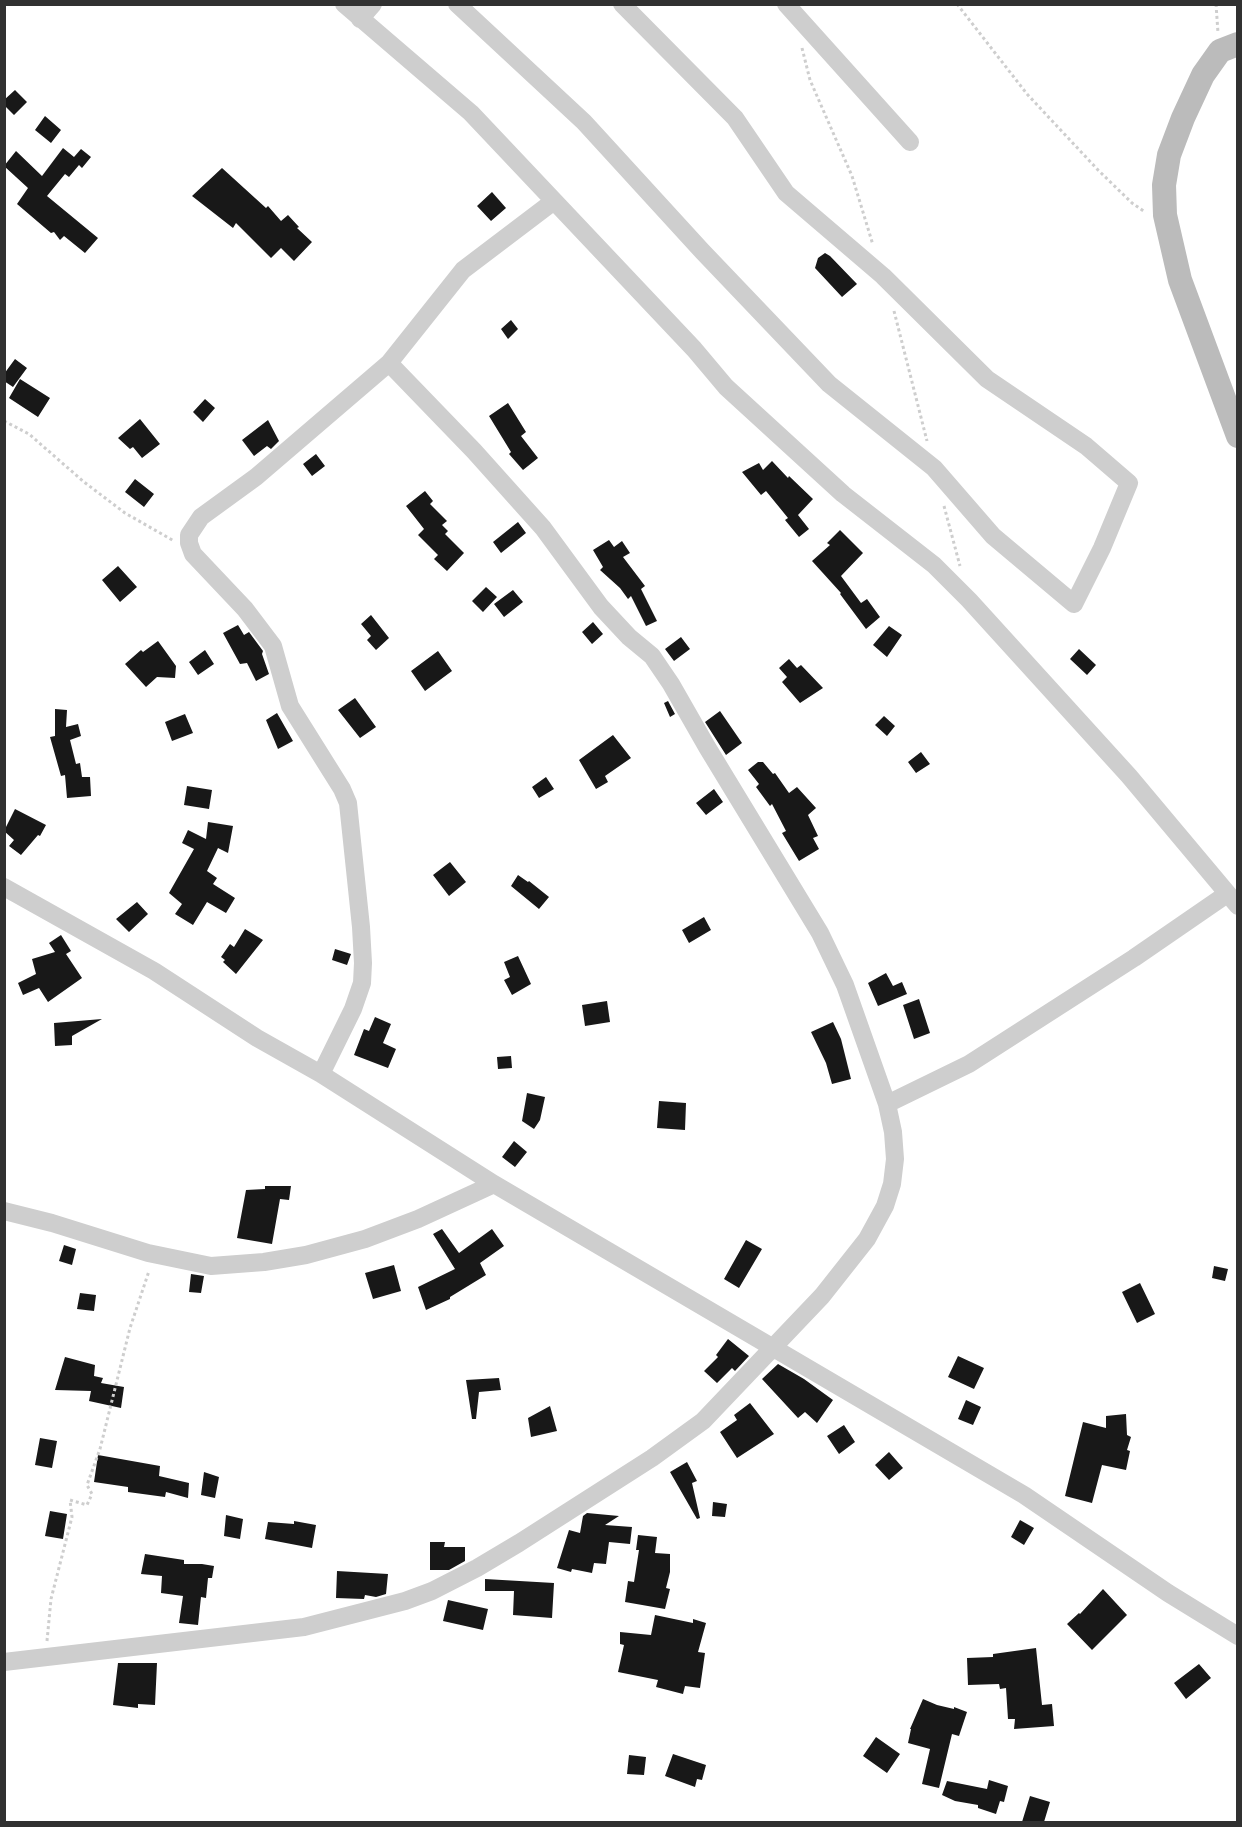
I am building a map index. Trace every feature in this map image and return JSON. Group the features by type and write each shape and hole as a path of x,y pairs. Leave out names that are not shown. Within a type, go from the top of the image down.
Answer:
{"main road":[{"path":"1229,48 1203,75 1169,155 1164,185 1165,215 1180,280 1238,436"}],"street":[{"path":"344,4 471,113 694,349 726,387 843,494 934,564 1129,776 1232,900 1134,958 969,1064 887,1104"},
{"path":"360,19 373,4"},
{"path":"457,4 584,122 702,251 829,384 934,468 993,536 1074,604 1102,548 1129,483 1086,446 987,379 883,276 786,193 735,118 622,4"},
{"path":"786,4 910,142"},
{"path":"321,1074 362,983 361,927 348,803 342,789 290,706 273,646 245,609 193,554 189,534 201,517 256,477 389,363 463,270 554,201"},
{"path":"4,1662 304,1627 405,1601 432,1591 519,1543 652,1458 703,1421 822,1296 867,1239 885,1206 892,1184 895,1159 893,1132 887,1104 845,985 820,933 671,684 652,657 601,608 543,528 389,363"},
{"path":"4,887 154,971 257,1038 321,1074 494,1184 1024,1495 1168,1593 1238,1636"},
{"path":"4,1211 155,1254 211,1266 264,1262 306,1255 365,1239 418,1219 494,1184"}],"path":[{"path":"957,4 1027,94 1098,170 1132,203 1168,229"},
{"path":"1216,4 1229,48"},
{"path":"4,421 29,434 84,482 125,513 193,554"},
{"path":"46,1658 51,1599 72,1517 69,1500 87,1505 92,1494 87,1485 100,1449 130,1328 155,1254"}],"building":[{"path":"15,90 27,102 14,115 4,105 4,100"},
{"path":"45,116 61,130 51,143 35,130"},
{"path":"63,148 74,157 81,149 91,157 82,168 79,165 69,177 65,174 47,196 98,238 85,253 64,236 60,240 54,232 51,233 17,204 28,188 4,166 16,151 42,176"},
{"path":"222,168 266,208 268,206 281,221 288,215 299,227 297,228 312,242 294,261 281,248 271,258 236,223 233,228 192,196"},
{"path":"492,192 506,208 491,221 477,206"},
{"path":"825,253 857,284 842,297 815,268 818,258"},
{"path":"511,320 518,329 508,339 501,329"},
{"path":"15,359 27,368 13,387 4,381 4,374"},
{"path":"20,379 50,398 38,417 9,398"},
{"path":"205,399 215,408 203,422 193,412"},
{"path":"508,403 526,432 521,436 538,458 523,470 509,454 511,452 489,416"},
{"path":"140,419 160,444 142,458 133,447 130,449 118,438"},
{"path":"268,420 279,441 271,449 267,446 254,456 242,440"},
{"path":"316,454 325,466 312,476 303,464"},
{"path":"772,461 813,499 798,515 809,529 799,537 785,520 788,518 766,491 761,495 742,472 759,463 763,470"},
{"path":"135,479 154,494 144,507 125,492"},
{"path":"425,491 433,501 430,504 447,521 442,525 448,531 445,534 464,553 447,571 434,559 438,555 418,535 424,529 406,506"},
{"path":"518,522 526,533 501,553 493,542"},
{"path":"840,530 863,553 841,576 861,603 867,599 880,617 866,629 841,593 812,561 830,545 827,543"},
{"path":"609,540 614,547 622,541 630,553 623,557 645,586 641,589 657,621 646,626 631,596 628,599 620,588 600,570 603,567 593,550"},
{"path":"118,566 137,587 120,602 102,580"},
{"path":"486,587 497,597 483,612 472,601"},
{"path":"513,590 523,602 504,617 494,604"},
{"path":"371,615 389,638 376,650 367,640 371,636 361,624"},
{"path":"593,622 603,634 592,644 582,632"},
{"path":"238,625 244,635 249,632 263,651 269,674 256,681 247,663 240,664 223,633"},
{"path":"889,626 902,635 887,657 873,645"},
{"path":"681,637 690,649 674,661 665,649"},
{"path":"158,641 176,666 175,678 157,677 146,687 125,664 141,650 143,652"},
{"path":"1079,649 1096,665 1087,675 1070,659"},
{"path":"205,650 214,664 198,675 189,662"},
{"path":"438,651 452,671 425,691 411,671"},
{"path":"789,659 797,668 801,665 823,688 800,703 782,682 787,677 779,668"},
{"path":"355,698 376,727 360,738 338,710"},
{"path":"668,701 675,714 670,717 664,703"},
{"path":"55,709 67,710 66,727 78,724 81,736 70,740 76,764 80,763 82,777 90,777 91,796 67,798 65,775 61,776 50,737 55,736"},
{"path":"720,711 742,743 726,755 705,722"},
{"path":"277,713 293,741 278,749 266,720"},
{"path":"185,714 193,733 172,741 165,722"},
{"path":"884,716 895,726 887,736 875,725"},
{"path":"613,735 631,758 605,776 608,782 596,789 579,760"},
{"path":"921,752 930,764 916,773 908,762"},
{"path":"758,762 763,762 773,774 775,773 789,793 797,787 816,808 808,815 818,836 813,838 819,849 799,861 782,833 786,831 772,804 770,806 756,787 759,784 748,770"},
{"path":"546,777 554,789 539,798 532,787"},
{"path":"187,786 212,790 209,809 184,805"},
{"path":"714,789 723,802 706,815 696,803"},
{"path":"15,809 46,825 40,836 38,835 21,855 9,846 14,840 4,831"},
{"path":"208,822 233,826 228,853 218,848 207,871 217,878 213,884 235,898 226,913 207,902 193,925 175,914 182,904 169,893 194,849 182,843 188,830 206,839"},
{"path":"450,862 466,882 449,896 433,875"},
{"path":"518,875 549,897 539,909 511,886"},
{"path":"137,902 148,914 129,932 116,919"},
{"path":"704,917 711,930 689,943 682,930"},
{"path":"245,929 263,940 236,974 223,962 225,960 221,957 230,944 234,947"},
{"path":"61,935 71,951 66,954 82,978 48,1002 39,988 23,995 18,983 36,974 32,959 55,952 49,943"},
{"path":"335,949 351,954 347,965 332,960"},
{"path":"518,956 531,984 512,995 504,980 510,977 504,962"},
{"path":"886,973 893,986 902,982 907,994 878,1006 868,983"},
{"path":"919,999 930,1033 914,1039 903,1005"},
{"path":"607,1001 610,1022 585,1026 582,1005"},
{"path":"375,1017 391,1024 383,1043 396,1049 388,1068 354,1055 364,1029 369,1031"},
{"path":"102,1019 72,1036 72,1045 55,1046 54,1023"},
{"path":"833,1022 841,1039 851,1079 832,1084 826,1063 811,1032"},
{"path":"511,1056 512,1068 498,1069 497,1057"},
{"path":"527,1093 545,1097 540,1120 534,1129 522,1121"},
{"path":"659,1101 686,1103 685,1130 657,1128"},
{"path":"514,1141 527,1152 515,1167 502,1157"},
{"path":"265,1186 291,1186 289,1200 280,1199 272,1244 237,1238 246,1190 265,1189"},
{"path":"442,1229 459,1253 492,1229 504,1246 480,1263 486,1275 450,1299 426,1310 418,1287 455,1269 433,1234"},
{"path":"746,1240 762,1249 739,1288 724,1279"},
{"path":"64,1245 76,1249 72,1265 59,1261"},
{"path":"394,1265 401,1291 373,1299 365,1273"},
{"path":"1214,1266 1228,1269 1225,1281 1212,1278"},
{"path":"191,1274 204,1276 201,1293 189,1292"},
{"path":"1140,1283 1155,1314 1137,1323 1122,1292"},
{"path":"80,1293 96,1295 94,1311 77,1309"},
{"path":"728,1339 749,1356 735,1371 732,1368 717,1383 704,1371 718,1357 716,1355"},
{"path":"958,1356 984,1368 974,1389 948,1377"},
{"path":"65,1357 95,1365 94,1376 103,1378 101,1383 124,1387 121,1408 89,1401 91,1391 55,1390"},
{"path":"778,1364 833,1400 817,1423 805,1412 798,1418 762,1379"},
{"path":"499,1378 501,1390 479,1392 476,1419 472,1419 466,1380"},
{"path":"966,1400 981,1407 973,1425 958,1419"},
{"path":"750,1403 774,1434 737,1458 720,1432 737,1420 734,1415"},
{"path":"550,1406 557,1431 531,1437 528,1418"},
{"path":"1126,1414 1127,1435 1131,1437 1127,1450 1130,1451 1126,1470 1102,1465 1092,1503 1065,1496 1083,1422 1106,1428 1106,1416"},
{"path":"844,1425 855,1442 839,1454 827,1436"},
{"path":"40,1438 57,1441 52,1468 35,1465"},
{"path":"889,1452 903,1468 889,1480 875,1465"},
{"path":"98,1455 160,1466 159,1476 189,1483 188,1498 166,1492 165,1497 128,1492 128,1487 94,1482"},
{"path":"687,1462 697,1481 692,1483 700,1518 697,1519 670,1472"},
{"path":"204,1472 219,1477 215,1498 201,1495"},
{"path":"713,1502 727,1504 725,1517 712,1516"},
{"path":"50,1511 67,1514 63,1539 45,1536"},
{"path":"587,1513 619,1516 605,1525 632,1527 630,1544 609,1542 606,1564 594,1563 592,1573 572,1569 571,1572 557,1568 569,1530 580,1533 583,1516"},
{"path":"226,1515 243,1519 240,1539 224,1536"},
{"path":"1020,1520 1034,1528 1024,1545 1011,1537"},
{"path":"294,1521 316,1525 312,1548 265,1539 268,1522 294,1524"},
{"path":"638,1535 657,1537 655,1553 670,1554 670,1572 666,1588 670,1589 665,1609 625,1602 628,1581 634,1582 639,1550 636,1550"},
{"path":"430,1542 445,1542 444,1547 465,1547 465,1561 449,1570 430,1570"},
{"path":"145,1554 184,1560 184,1564 214,1566 212,1578 208,1578 206,1598 201,1597 198,1625 179,1623 183,1596 161,1593 162,1576 141,1574"},
{"path":"337,1571 388,1574 386,1594 376,1597 365,1595 364,1599 336,1598"},
{"path":"485,1579 554,1583 552,1618 513,1615 514,1591 485,1591"},
{"path":"1103,1589 1127,1615 1092,1650 1067,1624 1080,1614"},
{"path":"448,1600 488,1609 483,1630 443,1621"},
{"path":"655,1615 693,1623 693,1619 706,1623 698,1652 705,1653 700,1688 685,1686 683,1694 656,1687 658,1680 618,1672 624,1645 620,1644 620,1632 651,1635"},
{"path":"1036,1648 1042,1705 1052,1704 1054,1726 1014,1729 1015,1719 1008,1719 1006,1688 1000,1689 999,1684 968,1685 967,1658 993,1657 993,1654"},
{"path":"118,1663 157,1663 155,1705 138,1704 138,1708 113,1705"},
{"path":"1199,1664 1211,1678 1186,1699 1174,1683"},
{"path":"923,1699 967,1712 959,1736 952,1734 939,1788 922,1784 930,1749 908,1743 910,1729"},
{"path":"876,1737 900,1754 887,1773 863,1756"},
{"path":"673,1754 706,1765 702,1780 697,1779 695,1787 665,1776"},
{"path":"629,1755 646,1757 644,1775 627,1774"},
{"path":"989,1780 1008,1786 1004,1802 1000,1801 996,1814 978,1808 978,1805 955,1801 942,1795 947,1781 987,1789"},
{"path":"1030,1796 1050,1802 1044,1822 1022,1822"}]}
